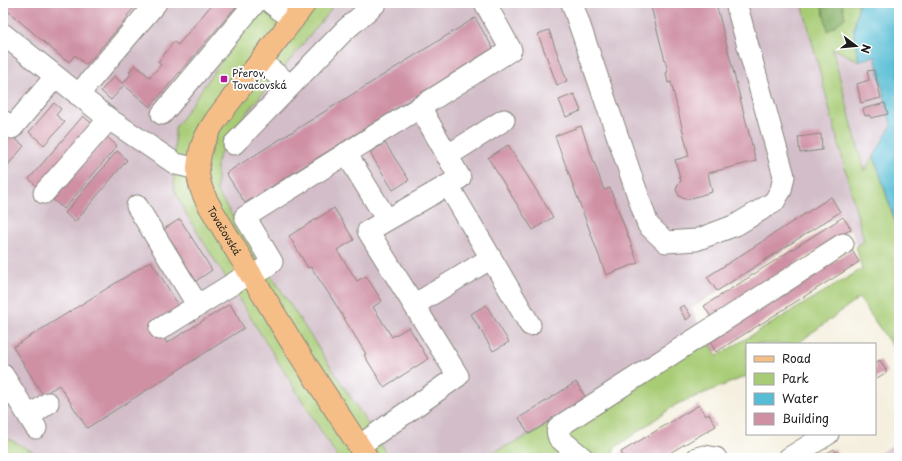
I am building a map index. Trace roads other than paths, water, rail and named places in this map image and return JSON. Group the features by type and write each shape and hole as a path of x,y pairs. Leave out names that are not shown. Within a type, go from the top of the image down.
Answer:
{"main road":[{"name":"Tovačovská","path":"299,11 208,132 202,147 198,169 199,182 204,198 294,346 363,452"}],"lane":[{"path":"78,95 156,3"},
{"path":"162,114 255,3"},
{"path":"271,3 299,11"},
{"path":"234,144 345,30 376,3"},
{"path":"160,329 206,293 252,275 272,262 245,217 511,50 485,3"},
{"path":"572,3 648,225 666,242 696,240 736,225 774,202 781,190 784,176 736,3"},
{"path":"3,34 109,119 176,164 198,169"},
{"path":"260,61 290,86"},
{"path":"3,121 12,128 55,76"},
{"path":"363,452 458,376 368,231 460,178 420,107"},
{"path":"44,193 109,119"},
{"path":"447,156 504,120"},
{"path":"346,153 387,220"},
{"path":"448,185 530,325"},
{"path":"137,206 206,293"},
{"path":"581,457 559,438 557,433 560,426 843,244"},
{"path":"414,305 491,258"},
{"path":"3,376 33,422 48,403"},
{"path":"789,458 826,435"},
{"path":"697,458 705,456 716,458"}],"water":[{"path":"859,3 899,3 899,234 874,156 891,126 875,56 859,61 854,39 854,29"}],"place":[{"name":"Přerov, Tovačovská","path":"224,79"}]}
